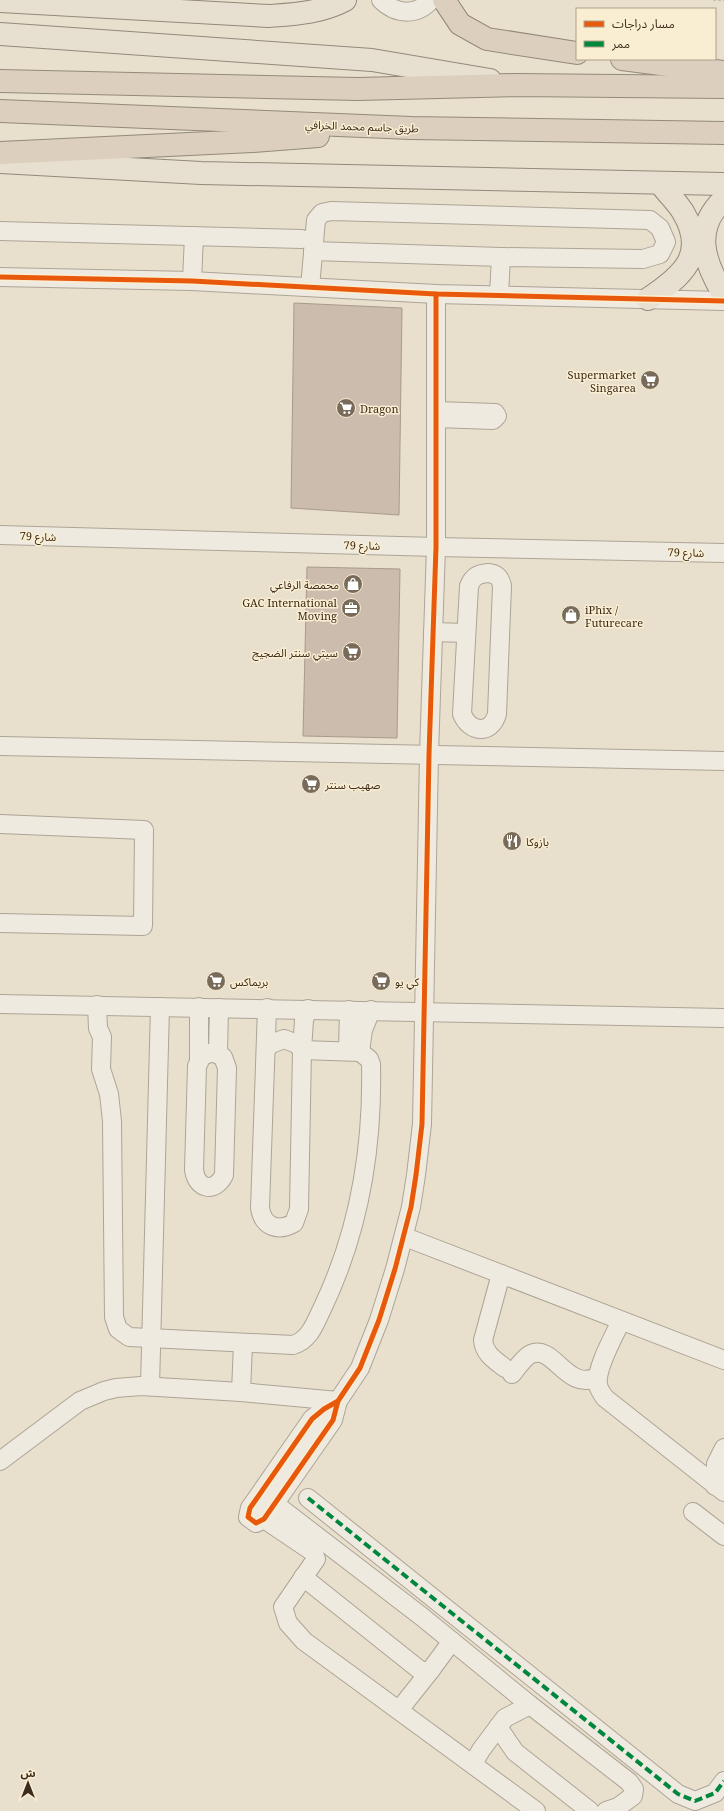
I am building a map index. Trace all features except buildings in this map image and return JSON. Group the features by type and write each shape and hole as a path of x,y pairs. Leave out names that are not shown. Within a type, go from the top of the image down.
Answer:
{"highway":[{"path":"444,0 460,24 487,39 576,53"},
{"path":"630,60 724,72"},
{"path":"0,81 358,89 515,85 724,87"},
{"name":"طريق جاسم محمد الخرافي","path":"0,111 411,128 724,133"},
{"path":"0,153 252,141 411,128"}],"main road":[{"path":"0,1 269,16 308,14 330,7 345,0"},
{"path":"0,34 372,60 515,85"},
{"path":"0,162 201,173 724,184"},
{"path":"648,299 671,284 686,267 693,252 694,238 683,211 660,183"},
{"path":"724,199 710,215 704,238 707,262 724,295"}],"street":[{"path":"381,0 387,6 397,11 410,12 424,7 431,0"},
{"path":"0,231 194,236 308,245 501,257 643,259 660,254 666,242 660,228 650,220 331,211 322,213 316,220 308,245 310,288"},
{"path":"192,281 194,236"},
{"path":"499,296 501,257"},
{"path":"0,277 192,281 436,294 724,301"},
{"path":"338,1401 324,1409 312,1419 250,1508 248,1512 251,1521 256,1522 264,1519 275,1504 333,1420 338,1401 360,1368 386,1301 405,1237 412,1201 422,1124 429,754 436,547 436,294"},
{"name":"شارع 79","path":"0,534 436,547 724,553"},
{"path":"479,574 496,574 500,579 502,586 497,714 495,721 490,727 479,730 469,726 462,714 466,632 469,586 472,579 479,574"},
{"path":"433,632 466,632"},
{"path":"0,746 724,761"},
{"path":"0,824 144,830 143,926 0,923"},
{"path":"0,1004 724,1018"},
{"path":"102,1006 106,1028 102,1038 101,1069 108,1094 112,1121 115,1323 123,1334 129,1337 293,1345 304,1340 312,1329 337,1274 356,1216 369,1141 371,1064 369,1059 354,1052 302,1050 291,1040 284,1039 271,1044 266,1049"},
{"path":"150,1386 160,1007"},
{"path":"199,1007 199,1060 197,1066 194,1170 195,1178 200,1184 206,1187 214,1186 221,1182 224,1175 227,1068 223,1057 218,1054 207,1053 199,1060"},
{"path":"218,1054 219,1008"},
{"path":"267,1008 260,1208 262,1216 266,1222 272,1227 280,1228 294,1223 298,1217 302,1050 304,1025 308,1009"},
{"path":"349,1010 354,1052"},
{"path":"354,1052 371,1010"},
{"path":"405,1237 724,1360"},
{"path":"501,1274 483,1340 483,1345 489,1355 508,1371 528,1356 537,1352 546,1355 575,1378 586,1381 597,1377"},
{"path":"621,1321 597,1377 598,1385 605,1398 720,1489"},
{"path":"241,1392 243,1343"},
{"path":"0,1461 68,1409 92,1395 116,1388 150,1386 241,1392 338,1401"},
{"path":"720,1489 714,1478 716,1464 724,1448"},
{"path":"308,1498 678,1794 695,1801 714,1793 724,1781"},
{"path":"275,1504 452,1641 530,1705 629,1782 634,1789 633,1796 618,1807 606,1811"},
{"path":"693,1512 724,1536"},
{"path":"264,1519 313,1552 316,1559 283,1607 288,1623 304,1641 536,1811"},
{"path":"303,1578 422,1671 430,1671"},
{"path":"398,1710 452,1641"},
{"path":"472,1764 505,1718 530,1705"},
{"path":"498,1727 515,1752 590,1811"}],"path":[{"path":"713,0 724,0"}],"marked path":[{"path":"308,1498 678,1794 695,1801 715,1793 724,1781"}],"cycle path":[{"path":"0,277 192,281 436,294 724,301"},
{"path":"338,1401 333,1420 264,1519 256,1523 248,1517 250,1508 312,1419 324,1409 338,1401 360,1368 379,1320 395,1269 411,1207 416,1175 422,1124 429,754 436,547 436,294"}],"place":[{"name":"Supermarket Singarea","path":"650,380"},
{"name":"Dragon","path":"346,408"},
{"name":"محمصة الرفاعي","path":"353,584"},
{"name":"GAC International Moving","path":"351,608"},
{"name":"iPhix / Futurecare","path":"571,615"},
{"name":"سيتي سنتر الضجيج","path":"352,652"},
{"name":"صهيب سنتر","path":"311,784"},
{"name":"بازوكا","path":"512,841"},
{"name":"بريماكس","path":"216,981"},
{"name":"كي يو","path":"381,981"}]}
